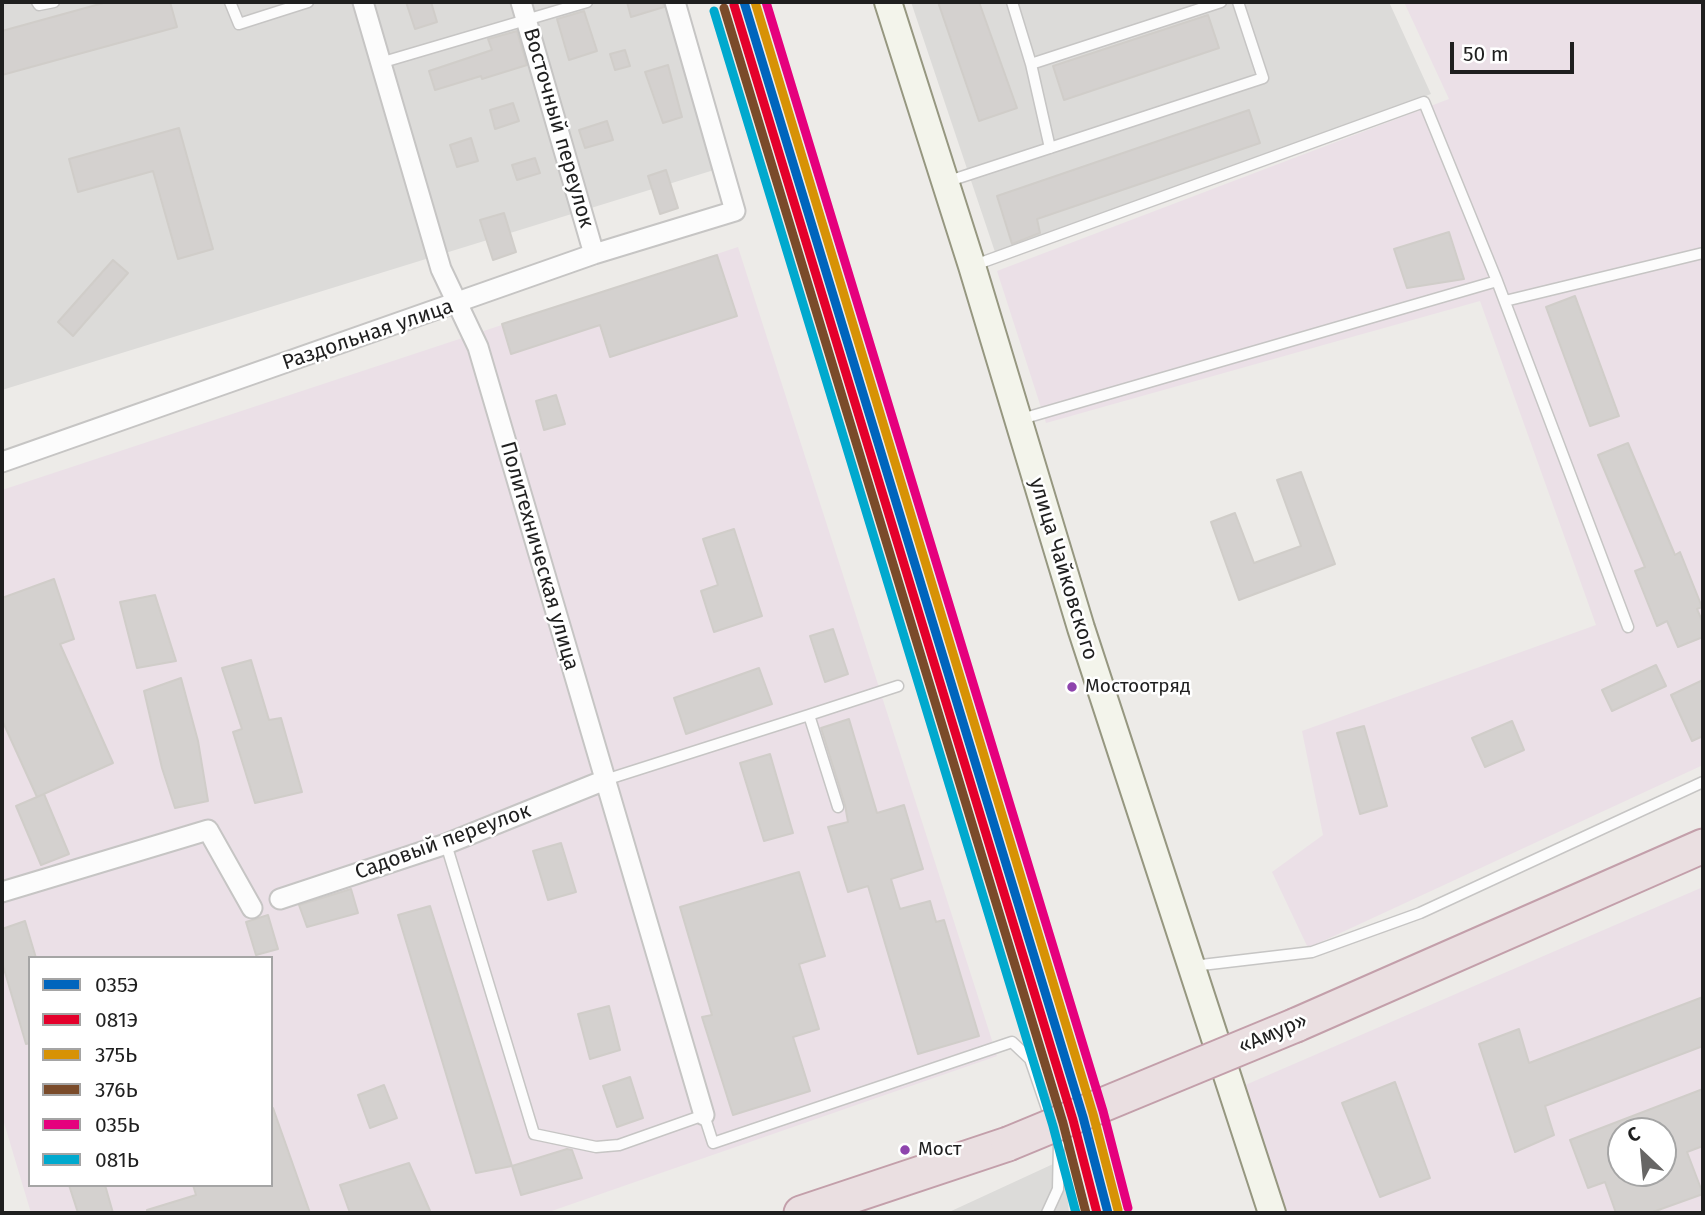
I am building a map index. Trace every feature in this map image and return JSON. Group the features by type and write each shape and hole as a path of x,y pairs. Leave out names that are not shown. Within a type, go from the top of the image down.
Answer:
{"highway":[{"name":"«Амур»","path":"839,1213 1296,1025 1703,846"},
{"path":"801,1213 1008,1144"},
{"path":"862,1213 1008,1144"}],"street":[{"name":"Политехническая улица","path":"363,2 441,270 478,347 704,1115"},
{"name":"Раздольная улица","path":"2,462 594,254 735,212 675,2"},
{"name":"улица Чайковского","path":"888,2 972,266 1081,628 1272,1213"},
{"name":"Восточный переулок","path":"524,11 594,254"},
{"name":"Садовый переулок","path":"281,899 446,844 605,780"},
{"path":"2,892 208,830 252,908"}],"lane":[{"path":"37,2 39,5 54,2"},
{"path":"230,2 239,24 309,2"},
{"path":"380,63 524,11 587,2"},
{"path":"1012,2 1031,64 1049,148"},
{"path":"1031,64 1222,2"},
{"path":"946,183 1263,78 1238,2"},
{"path":"972,266 1424,102 1497,281 1628,627"},
{"path":"1505,302 1703,253"},
{"path":"1018,420 1497,281"},
{"path":"605,780 898,686"},
{"path":"809,715 838,807"},
{"path":"1192,966 1312,952 1420,913 1703,782"},
{"path":"446,844 534,1134 596,1147 619,1145 704,1115 713,1143 1012,1042 1030,1059 1059,1144 1058,1189 1047,1213"}],"shaded area":[{"path":"2,2 665,2 714,170 2,390"},
{"path":"911,2 1389,2 1431,94 996,255"},
{"path":"1404,2 1703,2 1703,765 1308,948 1272,872 1323,835 1302,731 1596,625 1480,301 1046,423 997,271 1449,99"},
{"path":"738,247 997,1056 546,1213 31,1213 2,1116 2,490"},
{"path":"1703,887 1703,1213 1287,1213 1243,1086"},
{"path":"1064,1159 1069,1213 947,1213"}],"building":[{"path":"107,2 170,2 177,27 2,75 2,31"},
{"path":"406,2 431,2 437,22 415,29"},
{"path":"627,2 663,2 664,7 631,17"},
{"path":"938,2 979,2 1017,108 979,121"},
{"path":"584,11 597,51 569,60 557,19"},
{"path":"1208,15 1219,48 1064,100 1053,66"},
{"path":"517,31 527,65 435,90 429,71 492,50 488,39"},
{"path":"625,50 630,66 615,70 610,54"},
{"path":"668,65 682,117 663,123 645,72"},
{"path":"513,103 519,121 495,129 490,110"},
{"path":"1249,110 1260,143 1037,219 1040,233 1012,244 997,196"},
{"path":"607,121 613,140 585,148 579,130"},
{"path":"179,128 213,249 178,259 153,171 78,192 69,159"},
{"path":"471,138 478,161 457,167 450,145"},
{"path":"535,158 540,173 517,180 512,165"},
{"path":"666,170 678,208 660,214 648,176"},
{"path":"504,213 516,252 493,260 480,220"},
{"path":"1449,232 1464,279 1407,288 1394,249"},
{"path":"717,255 737,316 610,357 600,325 511,354 502,324"},
{"path":"113,260 128,273 73,336 58,322"},
{"path":"1575,296 1619,416 1590,426 1546,307"},
{"path":"556,395 565,424 544,430 536,401"},
{"path":"1628,443 1675,555 1680,552 1702,607 1697,609 1703,623 1703,637 1678,647 1667,621 1657,626 1635,571 1645,567 1598,455"},
{"path":"1301,472 1335,564 1239,600 1211,522 1235,513 1254,563 1301,546 1277,480"},
{"path":"734,529 762,616 714,632 701,591 718,585 703,539"},
{"path":"54,579 74,639 60,644 113,763 37,797 2,720 2,598"},
{"path":"155,595 176,661 137,668 120,602"},
{"path":"833,629 848,674 825,682 810,636"},
{"path":"251,660 269,720 281,718 302,792 255,803 233,732 242,729 222,668"},
{"path":"1656,665 1666,686 1612,711 1602,690"},
{"path":"759,668 772,704 686,734 674,698"},
{"path":"181,678 198,741 208,801 175,808 162,768 144,691"},
{"path":"1703,680 1703,736 1692,741 1671,695"},
{"path":"849,719 877,813 904,805 923,869 891,879 900,909 930,901 936,922 944,920 979,1036 918,1054 868,886 848,892 828,827 848,822 821,728"},
{"path":"1512,721 1524,750 1485,767 1472,738"},
{"path":"1364,726 1387,806 1360,814 1337,733"},
{"path":"770,754 793,833 764,841 740,763"},
{"path":"44,794 69,854 41,865 16,806"},
{"path":"561,843 576,892 548,900 533,851"},
{"path":"799,872 825,956 799,964 819,1029 793,1037 810,1091 733,1115 702,1017 712,1015 680,907"},
{"path":"351,889 358,913 307,927 299,905"},
{"path":"430,906 512,1166 476,1173 398,915"},
{"path":"268,915 278,949 256,955 246,922"},
{"path":"25,921 35,956 28,956 26,1044 2,962 2,929"},
{"path":"1703,997 1703,1046 1545,1106 1554,1135 1515,1152 1479,1044 1519,1029 1529,1063"},
{"path":"609,1006 620,1050 590,1059 578,1014"},
{"path":"630,1077 643,1118 617,1127 603,1086"},
{"path":"1395,1082 1430,1178 1380,1197 1342,1103"},
{"path":"384,1085 397,1118 370,1128 358,1095"},
{"path":"1703,1089 1703,1146 1687,1152 1703,1194 1650,1213 1616,1213 1605,1182 1588,1188 1570,1140 1607,1126 1607,1187 1677,1187 1677,1117 1630,1117"},
{"path":"273,1108 310,1213 147,1213 147,1210 196,1195 194,1187 273,1187"},
{"path":"567,1149 572,1150 582,1178 521,1195 512,1166"},
{"path":"409,1163 431,1213 350,1213 340,1185"},
{"path":"70,1187 106,1187 113,1213 78,1213"}],"transit line":[{"name":"035Э","path":"744,2 1083,1117 1108,1213"},
{"name":"375Ь","path":"755,2 1093,1114 1118,1210"},
{"name":"035Ь","path":"766,2 1103,1111 1128,1208"},
{"name":"081Э","path":"734,5 1073,1120 1097,1213"},
{"name":"376Ь","path":"724,8 1063,1123 1086,1213"},
{"name":"081Ь","path":"714,11 1053,1126 1076,1213"}],"place":[{"name":"Мостоотряд","path":"1072,687"},
{"name":"Мост","path":"905,1150"}]}
